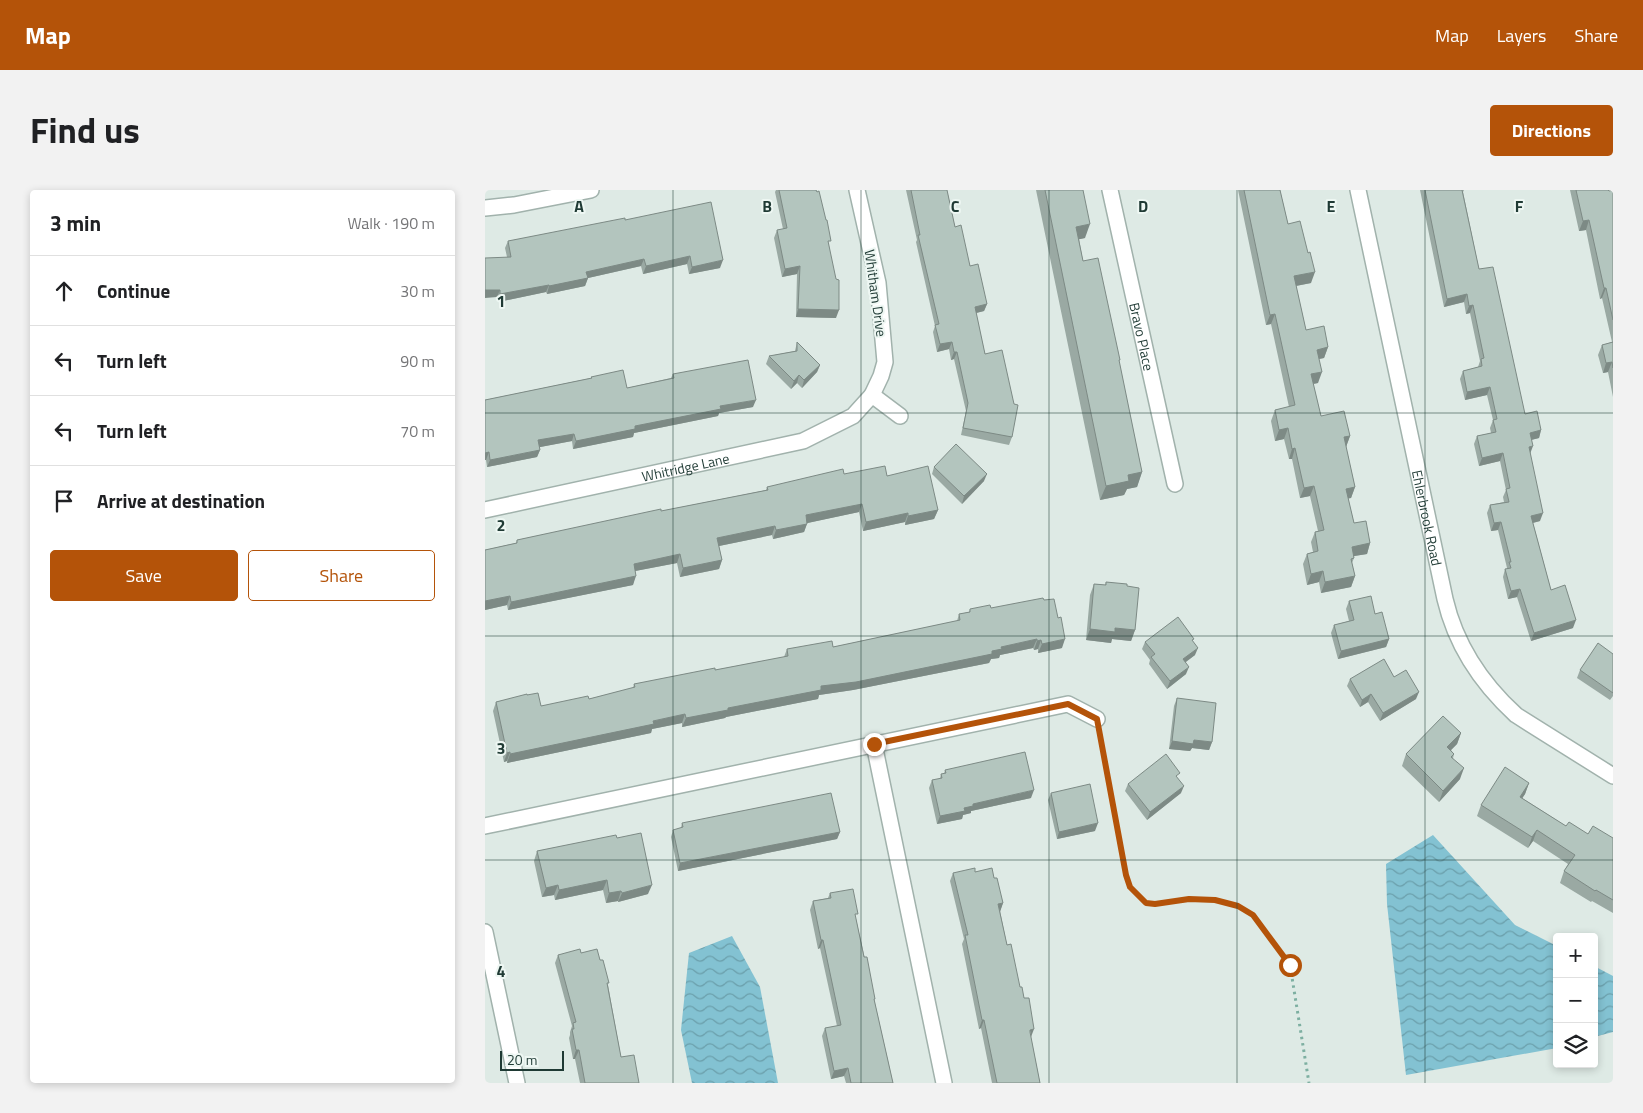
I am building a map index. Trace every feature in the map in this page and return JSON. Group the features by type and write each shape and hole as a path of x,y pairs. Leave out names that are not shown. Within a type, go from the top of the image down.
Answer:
{"street":[{"path":"485,208 514,205 591,190"},
{"name":"Whitham Drive","path":"857,190 878,283 885,362 872,395"},
{"name":"Bravo Place","path":"1110,190 1175,484"},
{"name":"Ehlerbrook Road","path":"1359,190 1445,599 1457,637 1482,679 1509,708 1613,776"},
{"path":"872,395 900,416"},
{"name":"Whitridge Lane","path":"485,510 803,441 853,416 872,395"},
{"path":"485,826 1068,704 1097,719"},
{"path":"874,744 944,1083"},
{"path":"485,932 517,1083"}],"path":[{"path":"1097,719 1126,875 1130,887 1146,903 1155,904 1189,899 1215,900 1238,906 1253,915 1290,965 1309,1083"}],"water":[{"path":"1433,835 1515,925 1553,944 1553,1049 1406,1075 1387,904 1386,864"},
{"path":"732,936 760,987 778,1083 692,1083 681,1030 689,953"},
{"path":"1598,968 1613,976 1613,1032 1598,1036"}],"building":[{"path":"779,190 819,191 827,220 831,241 828,241 836,279 839,280 839,310 798,309 800,266 785,269 777,230 787,228"},
{"path":"911,190 947,190 955,227 961,225 970,266 978,264 987,304 975,307 985,354 1002,350 1014,404 1018,405 1012,437 963,428 968,403 957,352 954,352 952,342 940,344 935,325 939,324 918,235 920,235"},
{"path":"1045,190 1083,190 1090,224 1076,227 1083,261 1098,258 1142,472 1128,475 1129,481 1106,486"},
{"path":"1244,190 1280,190 1288,224 1300,221 1308,253 1310,252 1315,272 1294,276 1306,330 1324,326 1328,347 1317,350 1322,372 1311,374 1321,416 1344,411 1350,436 1344,437 1355,487 1346,489 1354,523 1366,521 1370,543 1352,547 1354,558 1351,559 1355,576 1325,582 1323,571 1311,574 1307,554 1318,551 1315,532 1324,530 1314,486 1304,488 1295,448 1292,449 1288,428 1279,430 1275,410 1295,405 1275,314 1270,315"},
{"path":"1425,190 1462,190 1479,269 1493,267 1525,414 1537,411 1541,430 1530,433 1533,446 1529,447 1543,513 1531,516 1551,590 1565,585 1576,620 1534,633 1520,589 1511,591 1505,569 1511,568 1509,562 1511,562 1501,522 1494,523 1490,505 1509,502 1506,489 1510,488 1503,453 1482,458 1477,436 1496,432 1493,420 1497,419 1490,387 1467,392 1463,371 1482,366 1481,359 1484,358 1473,305 1469,306 1467,294 1447,299"},
{"path":"1576,190 1613,190 1613,320 1589,220 1583,221"},
{"path":"711,202 723,260 692,267 690,256 646,266 644,259 586,272 588,278 549,286 500,294 500,290 485,290 485,258 511,257 508,241"},
{"path":"797,342 820,365 804,380 799,375 794,381 769,356 797,351"},
{"path":"1613,342 1613,368 1612,362 1606,363 1602,345"},
{"path":"748,360 756,400 720,406 721,409 635,426 635,429 576,441 574,434 538,440 540,450 490,460 489,452 485,453 485,400 623,370 627,388 674,378 673,374"},
{"path":"956,444 987,474 964,496 934,467"},
{"path":"885,466 887,476 928,466 938,510 908,516 908,513 866,522 862,504 806,515 807,524 776,530 775,526 717,538 722,560 683,568 680,554 634,564 636,576 511,602 510,596 485,601 485,550 517,543 517,540 661,509 661,511 768,490 767,487 843,469 844,474"},
{"path":"1106,582 1127,584 1127,586 1139,588 1135,630 1115,628 1115,632 1090,629 1094,584 1106,585"},
{"path":"1371,596 1375,614 1382,612 1389,639 1341,651 1334,625 1354,620 1349,601"},
{"path":"1043,598 1044,600 1054,599 1058,618 1061,617 1065,639 1042,644 1041,640 1037,641 1037,639 1001,647 1002,649 992,651 992,654 856,682 821,686 821,690 728,708 728,710 686,718 685,714 653,721 654,724 510,754 510,752 507,753 496,702 538,693 541,706 588,696 589,699 635,687 634,684 788,656 787,649 832,641 833,647 960,620 959,614 970,612 970,609 990,605 991,608"},
{"path":"1178,617 1194,639 1192,640 1198,648 1183,659 1189,667 1170,681 1151,657 1155,654 1145,642"},
{"path":"1598,643 1613,654 1613,693 1580,670"},
{"path":"1384,659 1394,677 1406,670 1419,692 1383,713 1371,694 1362,700 1350,679"},
{"path":"1177,698 1216,703 1212,742 1194,740 1193,744 1172,741"},
{"path":"1443,716 1461,733 1447,747 1454,754 1451,757 1464,768 1443,791 1406,754"},
{"path":"1025,752 1034,790 973,804 973,806 964,808 965,811 940,816 932,780 942,778 941,774 946,773 945,770"},
{"path":"1166,754 1180,773 1176,776 1184,786 1150,812 1128,784"},
{"path":"1505,767 1529,783 1520,797 1566,826 1569,822 1588,834 1593,826 1613,838 1613,900 1564,871 1575,855 1537,830 1532,837 1481,805"},
{"path":"1090,784 1098,823 1059,832 1051,793"},
{"path":"831,793 840,832 680,863 673,830 683,827 682,823"},
{"path":"641,833 652,885 622,893 621,891 609,893 607,880 559,890 558,885 546,888 537,851 616,835 617,838"},
{"path":"975,868 975,872 992,868 994,878 997,878 1003,903 998,904 1007,945 1011,944 1024,998 1029,998 1034,1029 1030,1030 1030,1032 1040,1083 997,1083 965,935 968,935 953,873"},
{"path":"853,889 858,914 855,914 864,957 867,957 874,999 893,1083 851,1083 848,1068 834,1071 825,1028 841,1025 813,901 831,898 830,893"},
{"path":"580,949 581,953 597,949 600,960 603,960 609,983 607,983 621,1057 634,1055 639,1083 585,1083 579,1050 576,1050 572,1029 574,1029 573,1023 576,1022 558,955"}],"route":[{"path":"874,744 1068,704 1097,719 1126,875 1130,887 1146,903 1155,904 1189,899 1215,900 1238,906 1253,915 1290,965"}]}
